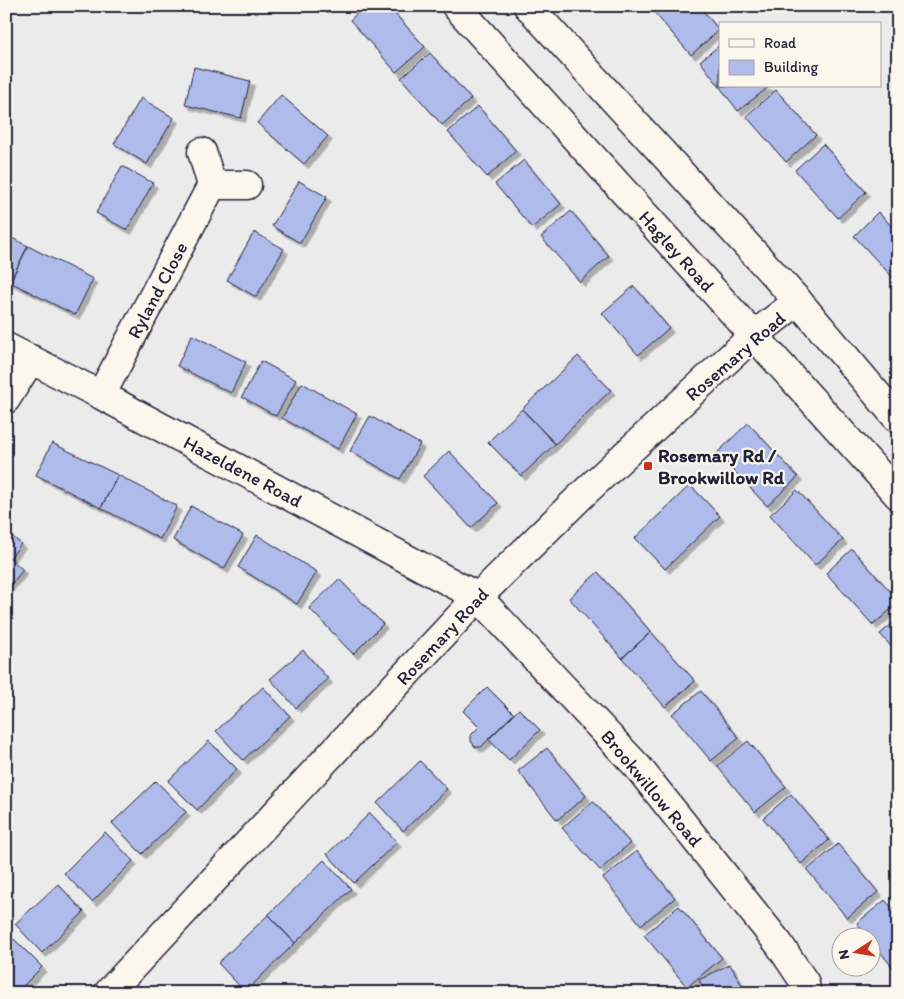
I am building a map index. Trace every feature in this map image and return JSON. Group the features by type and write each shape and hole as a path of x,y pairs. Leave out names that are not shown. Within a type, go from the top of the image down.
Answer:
{"street":[{"name":"Hagley Road","path":"456,6 898,495"},
{"path":"528,6 798,301 898,419"},
{"path":"202,152 212,185 247,185"},
{"name":"Ryland Close","path":"101,394 212,185"},
{"name":"Rosemary Road","path":"113,992 478,597 584,494 753,336 798,301"},
{"name":"Hazeldene Road","path":"6,347 101,394 478,597"},
{"path":"6,399 31,359"},
{"name":"Brookwillow Road","path":"478,597 637,766 779,944 805,983 806,993"}],"building":[{"path":"365,6 388,6 425,47 396,72 350,20"},
{"path":"659,6 699,6 719,30 691,55 653,11"},
{"path":"719,46 719,86 700,61"},
{"path":"430,53 471,99 442,125 401,78"},
{"path":"194,67 250,81 241,118 185,105"},
{"path":"721,88 767,88 738,111"},
{"path":"776,90 816,135 786,162 746,116"},
{"path":"281,95 328,136 304,164 257,123"},
{"path":"141,98 174,118 147,164 114,144"},
{"path":"478,106 516,151 487,177 448,132"},
{"path":"823,144 866,192 838,218 795,170"},
{"path":"524,160 561,204 532,228 495,184"},
{"path":"122,166 153,183 127,230 96,213"},
{"path":"299,181 327,197 300,243 272,226"},
{"path":"571,211 609,256 580,282 541,237"},
{"path":"878,212 898,233 898,283 854,236"},
{"path":"254,232 284,249 256,297 227,280"},
{"path":"6,235 28,246 10,282 6,280"},
{"path":"28,246 93,279 75,315 10,282"},
{"path":"634,286 669,328 638,355 602,313"},
{"path":"192,335 246,362 231,393 177,366"},
{"path":"578,356 611,390 555,444 522,409"},
{"path":"261,361 296,380 276,416 242,397"},
{"path":"302,383 357,414 338,449 282,418"},
{"path":"522,409 555,444 521,476 488,442"},
{"path":"370,416 420,444 400,479 350,451"},
{"path":"748,423 798,477 767,506 717,453"},
{"path":"52,443 118,475 101,508 36,475"},
{"path":"449,451 498,503 471,528 423,476"},
{"path":"118,475 177,506 160,539 101,508"},
{"path":"690,485 720,516 665,569 635,538"},
{"path":"797,490 843,540 815,565 770,515"},
{"path":"191,506 243,535 224,569 173,540"},
{"path":"6,531 21,544 10,558 23,570 12,583 6,577"},
{"path":"257,535 317,572 297,604 238,567"},
{"path":"852,549 898,600 898,603 873,625 826,573"},
{"path":"598,572 651,632 622,658 569,598"},
{"path":"6,577 12,583 6,590"},
{"path":"339,579 383,624 353,654 309,608"},
{"path":"898,619 898,654 880,634"},
{"path":"651,632 695,681 665,707 622,658"},
{"path":"303,650 328,679 296,708 270,679"},
{"path":"263,687 290,716 243,760 216,731"},
{"path":"487,687 514,714 481,747 475,747 471,741 471,735 479,727 463,711"},
{"path":"701,691 739,738 711,761 672,714"},
{"path":"519,709 540,730 509,760 488,739"},
{"path":"209,741 237,769 197,810 168,781"},
{"path":"748,741 786,787 755,812 717,766"},
{"path":"547,748 586,796 557,820 518,771"},
{"path":"420,761 447,789 403,831 377,803"},
{"path":"156,781 186,812 142,854 112,823"},
{"path":"791,794 829,840 801,864 763,818"},
{"path":"593,801 630,843 600,870 562,828"},
{"path":"370,813 397,842 354,883 327,854"},
{"path":"105,832 133,861 92,902 64,873"},
{"path":"838,844 878,892 847,918 807,870"},
{"path":"637,851 675,898 641,925 603,878"},
{"path":"324,860 351,889 295,943 268,915"},
{"path":"58,884 84,912 42,953 15,924"},
{"path":"885,900 898,915 898,974 882,954 882,926 859,926 857,923"},
{"path":"679,906 722,958 687,987 644,935"},
{"path":"268,915 295,943 245,992 218,963"},
{"path":"14,939 42,967 16,993 6,993 6,947"},
{"path":"730,964 746,993 706,993 699,980"},
{"path":"324,984 342,993 320,993"}],"place":[{"name":"Rosemary Rd / Brookwillow Rd","path":"648,466"}]}
